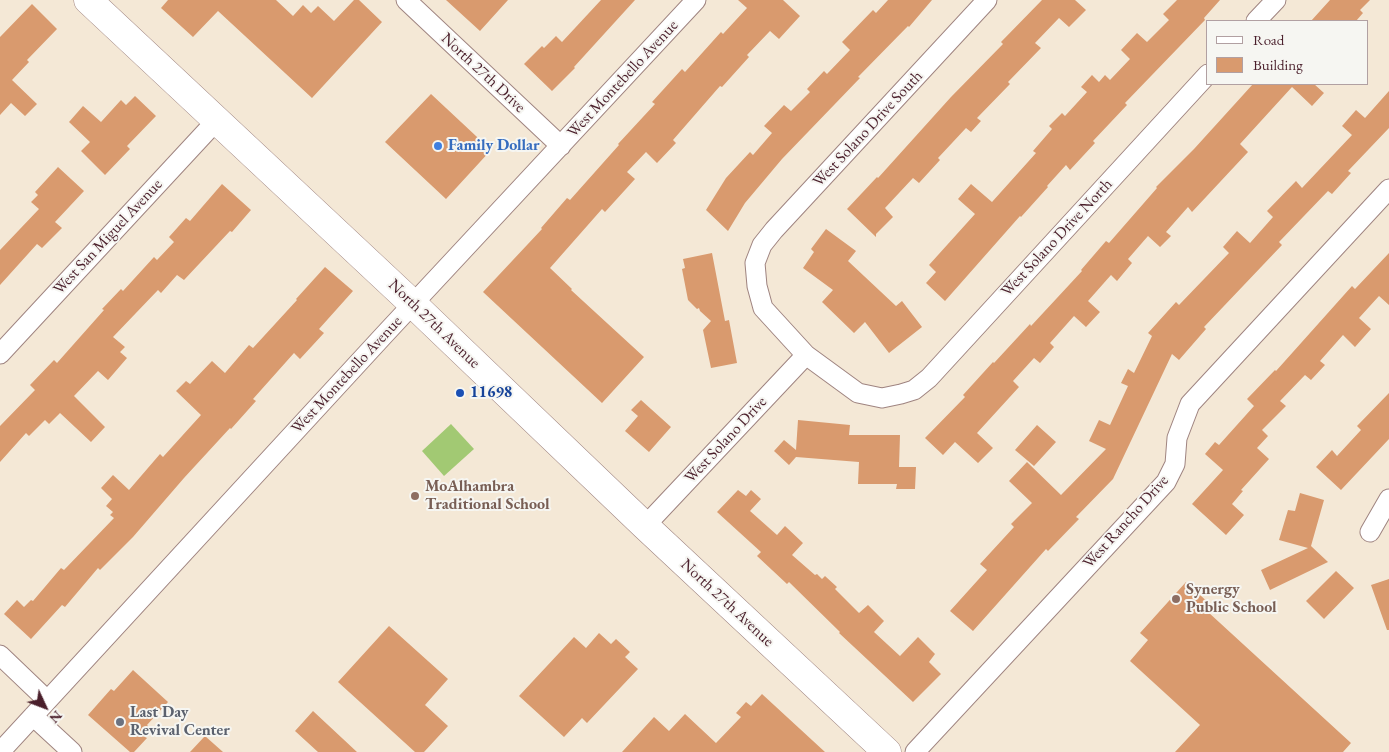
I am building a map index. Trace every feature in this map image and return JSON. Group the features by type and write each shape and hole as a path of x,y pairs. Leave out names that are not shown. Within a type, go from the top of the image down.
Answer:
{"main road":[{"name":"North 27th Avenue","path":"88,0 887,752"}],"street":[{"name":"North 27th Drive","path":"406,0 560,146"},
{"name":"West Montebello Avenue","path":"0,752 696,0"},
{"name":"West Solano Drive South","path":"806,355 763,308 757,286 755,264 762,245 988,0"},
{"path":"1257,20 1276,0"},
{"name":"West Solano Drive North","path":"806,355 858,393 882,398 914,390 929,378 1206,76"},
{"name":"West San Miguel Avenue","path":"0,354 217,120"},
{"name":"West Rancho Drive","path":"915,752 1166,482 1175,464 1177,438 1190,404 1386,199"},
{"name":"West Solano Drive","path":"645,526 806,355"},
{"path":"1370,532 1389,499"},
{"path":"0,655 47,700"},
{"path":"33,716 72,752"}],"green space":[{"path":"451,424 474,449 444,476 422,451"}],"building":[{"path":"168,0 276,0 293,16 303,5 311,13 318,6 334,21 354,0 359,0 382,22 312,98 218,11 193,37 161,8"},
{"path":"446,0 508,0 480,31"},
{"path":"601,0 635,0 552,91 524,64 542,46 544,48 556,36 562,42"},
{"path":"738,0 783,0 800,16 779,39 770,31 747,55 749,57 722,87 720,86 673,140 676,143 657,163 646,152 627,172 635,179 605,212 602,209 550,268 571,290 644,357 602,403 483,292 542,229 567,198 570,200 655,104 652,102 682,69 685,72 721,32 723,34 747,8"},
{"path":"888,0 932,0 909,27 858,77 860,78 782,159 745,203 728,231 706,210 726,178 750,152 753,155 772,133 764,126 784,105 791,111 810,92 807,89 824,71 827,74 850,50 842,42 873,10 876,13"},
{"path":"1042,0 1075,0 1086,10 1069,27 1059,18 1035,43 1041,48 977,118 981,121 971,132 966,128 938,158 940,160 919,183 913,178 885,208 893,217 876,234 876,237 847,209 878,178 951,97 1003,44 1001,42"},
{"path":"1177,0 1220,0 1204,18 1205,20 1125,103 1127,105 1093,141 1095,143 1070,170 1066,165 945,301 926,283 936,272 929,265 975,214 958,199 971,184 992,202 1036,153 1033,151 1052,129 1049,126 1062,113 1065,116 1087,92 1081,87 1092,75 1099,82 1105,75 1110,80 1130,59 1121,50 1137,33 1147,42 1169,20 1163,14"},
{"path":"1330,0 1370,0 1360,10 1363,13 1357,20 1312,20"},
{"path":"32,4 57,29 27,60 29,62 12,80 37,104 25,116 11,103 0,115 0,37"},
{"path":"1252,85 1315,85 1324,93 1312,106 1292,87 1240,144 1248,152 1192,212 1188,207 1166,232 1171,236 1160,247 1148,236 1128,259 1132,263 1117,281 1111,275 1088,301 1100,312 1086,327 1074,316 1050,343 1054,347 1040,363 1034,358 1013,381 1019,387 977,433 993,448 978,463 955,442 943,455 925,438 965,397 963,395 993,362 1030,324 1031,326 1082,271 1106,241 1109,243 1156,187 1194,149"},
{"path":"1389,91 1389,128 1348,171 1351,173 1332,194 1328,191 1279,242 1282,245 1204,327 1206,329 1179,360 1172,354 1113,479 1076,517 1079,519 1048,551 1046,549 973,631 950,611 987,570 980,564 1014,527 1011,524 1032,503 1009,481 1027,462 1061,495 1106,449 1089,441 1099,420 1110,425 1128,386 1121,383 1128,369 1134,373 1152,336 1148,333 1176,302 1179,305 1229,253 1223,247 1237,231 1250,243 1273,217 1267,211 1296,181 1302,188 1352,135 1342,126 1356,110 1365,118"},
{"name":"Family Dollar","path":"431,94 491,150 446,199 385,142"},
{"path":"135,96 156,116 127,146 130,149 105,175 81,151 90,142 69,122 83,106 101,122 121,100 126,105"},
{"path":"58,167 84,191 55,222 62,228 42,248 37,244 0,285 0,250 39,209 31,202 38,195 35,192"},
{"path":"222,184 251,210 184,280 177,275 161,293 158,290 113,337 125,347 120,352 127,358 108,380 98,371 74,396 105,427 91,442 60,413 49,424 45,420 29,436 26,433 0,462 0,426 35,390 30,385 54,360 57,363 121,289 123,291 154,257 157,260 174,242 169,237 186,218 190,221"},
{"path":"826,229 856,251 848,261 896,306 902,301 922,327 889,353 865,322 854,333 822,302 833,290 803,268 814,252 811,249"},
{"path":"712,253 725,321 729,320 737,363 711,368 703,330 711,321 699,308 697,309 688,300 682,269 685,268 683,259"},
{"path":"1389,253 1389,305 1379,296 1359,318 1371,329 1355,347 1343,335 1320,361 1325,365 1311,380 1305,375 1280,401 1286,406 1262,430 1268,436 1257,448 1269,459 1241,490 1243,491 1232,504 1244,515 1226,535 1192,504 1223,470 1205,454 1215,442 1219,445 1254,406 1247,399 1276,371 1352,286 1355,289"},
{"path":"325,267 353,291 319,329 324,333 300,359 294,353 253,399 256,401 184,478 133,537 100,570 98,568 65,607 62,605 31,639 4,614 17,600 24,607 31,600 33,601 61,568 64,570 114,518 110,515 113,512 106,506 112,499 101,488 113,475 129,490 160,454 163,457 201,415 176,391 186,381 190,384 212,361 225,373 249,345 253,348"},
{"path":"1389,393 1389,439 1341,490 1316,467 1332,450 1337,456 1361,430 1357,426"},
{"path":"641,400 671,427 649,452 625,431 638,416 631,410"},
{"path":"798,420 850,425 849,435 900,435 899,467 916,467 915,489 896,489 897,484 858,484 859,462 796,457 789,465 774,451 784,440 796,450"},
{"path":"1037,425 1056,442 1034,466 1015,450"},
{"path":"738,490 746,496 751,490 761,499 750,511 777,535 785,526 803,543 792,555 815,575 817,574 822,579 825,576 859,613 868,605 884,621 874,632 900,656 918,637 935,654 929,662 941,674 913,702 839,633 789,582 787,584 757,556 761,552 717,512"},
{"path":"1300,493 1324,500 1311,546 1328,562 1270,590 1261,570 1308,548 1279,540 1288,510 1295,511"},
{"path":"1336,571 1354,588 1324,619 1306,601"},
{"path":"1389,579 1389,630 1387,630 1371,585"},
{"path":"1186,582 1213,607 1208,612 1351,743 1343,752 1175,752 1200,725 1130,661 1148,640 1140,633"},
{"path":"389,626 448,679 425,705 448,726 424,752 415,752 338,682"},
{"path":"599,633 611,644 616,639 630,652 625,657 638,669 587,723 582,718 564,737 519,696 574,637 586,648"},
{"path":"133,670 168,702 147,725 151,729 145,737 147,738 134,752 130,752 88,715 111,689 114,691"},
{"path":"762,694 825,752 622,752 654,717 669,731 685,714 716,743 741,717 736,713 746,702 751,706"},
{"path":"313,711 357,752 318,752 295,731"},
{"path":"205,736 223,752 190,752"}],"place":[{"name":"Family Dollar","path":"438,146"},
{"name":"11698","path":"460,393"},
{"name":"MoAlhambra Traditional School","path":"415,496"},
{"name":"Synergy Public School","path":"1176,599"},
{"name":"Last Day Revival Center","path":"120,722"}]}
